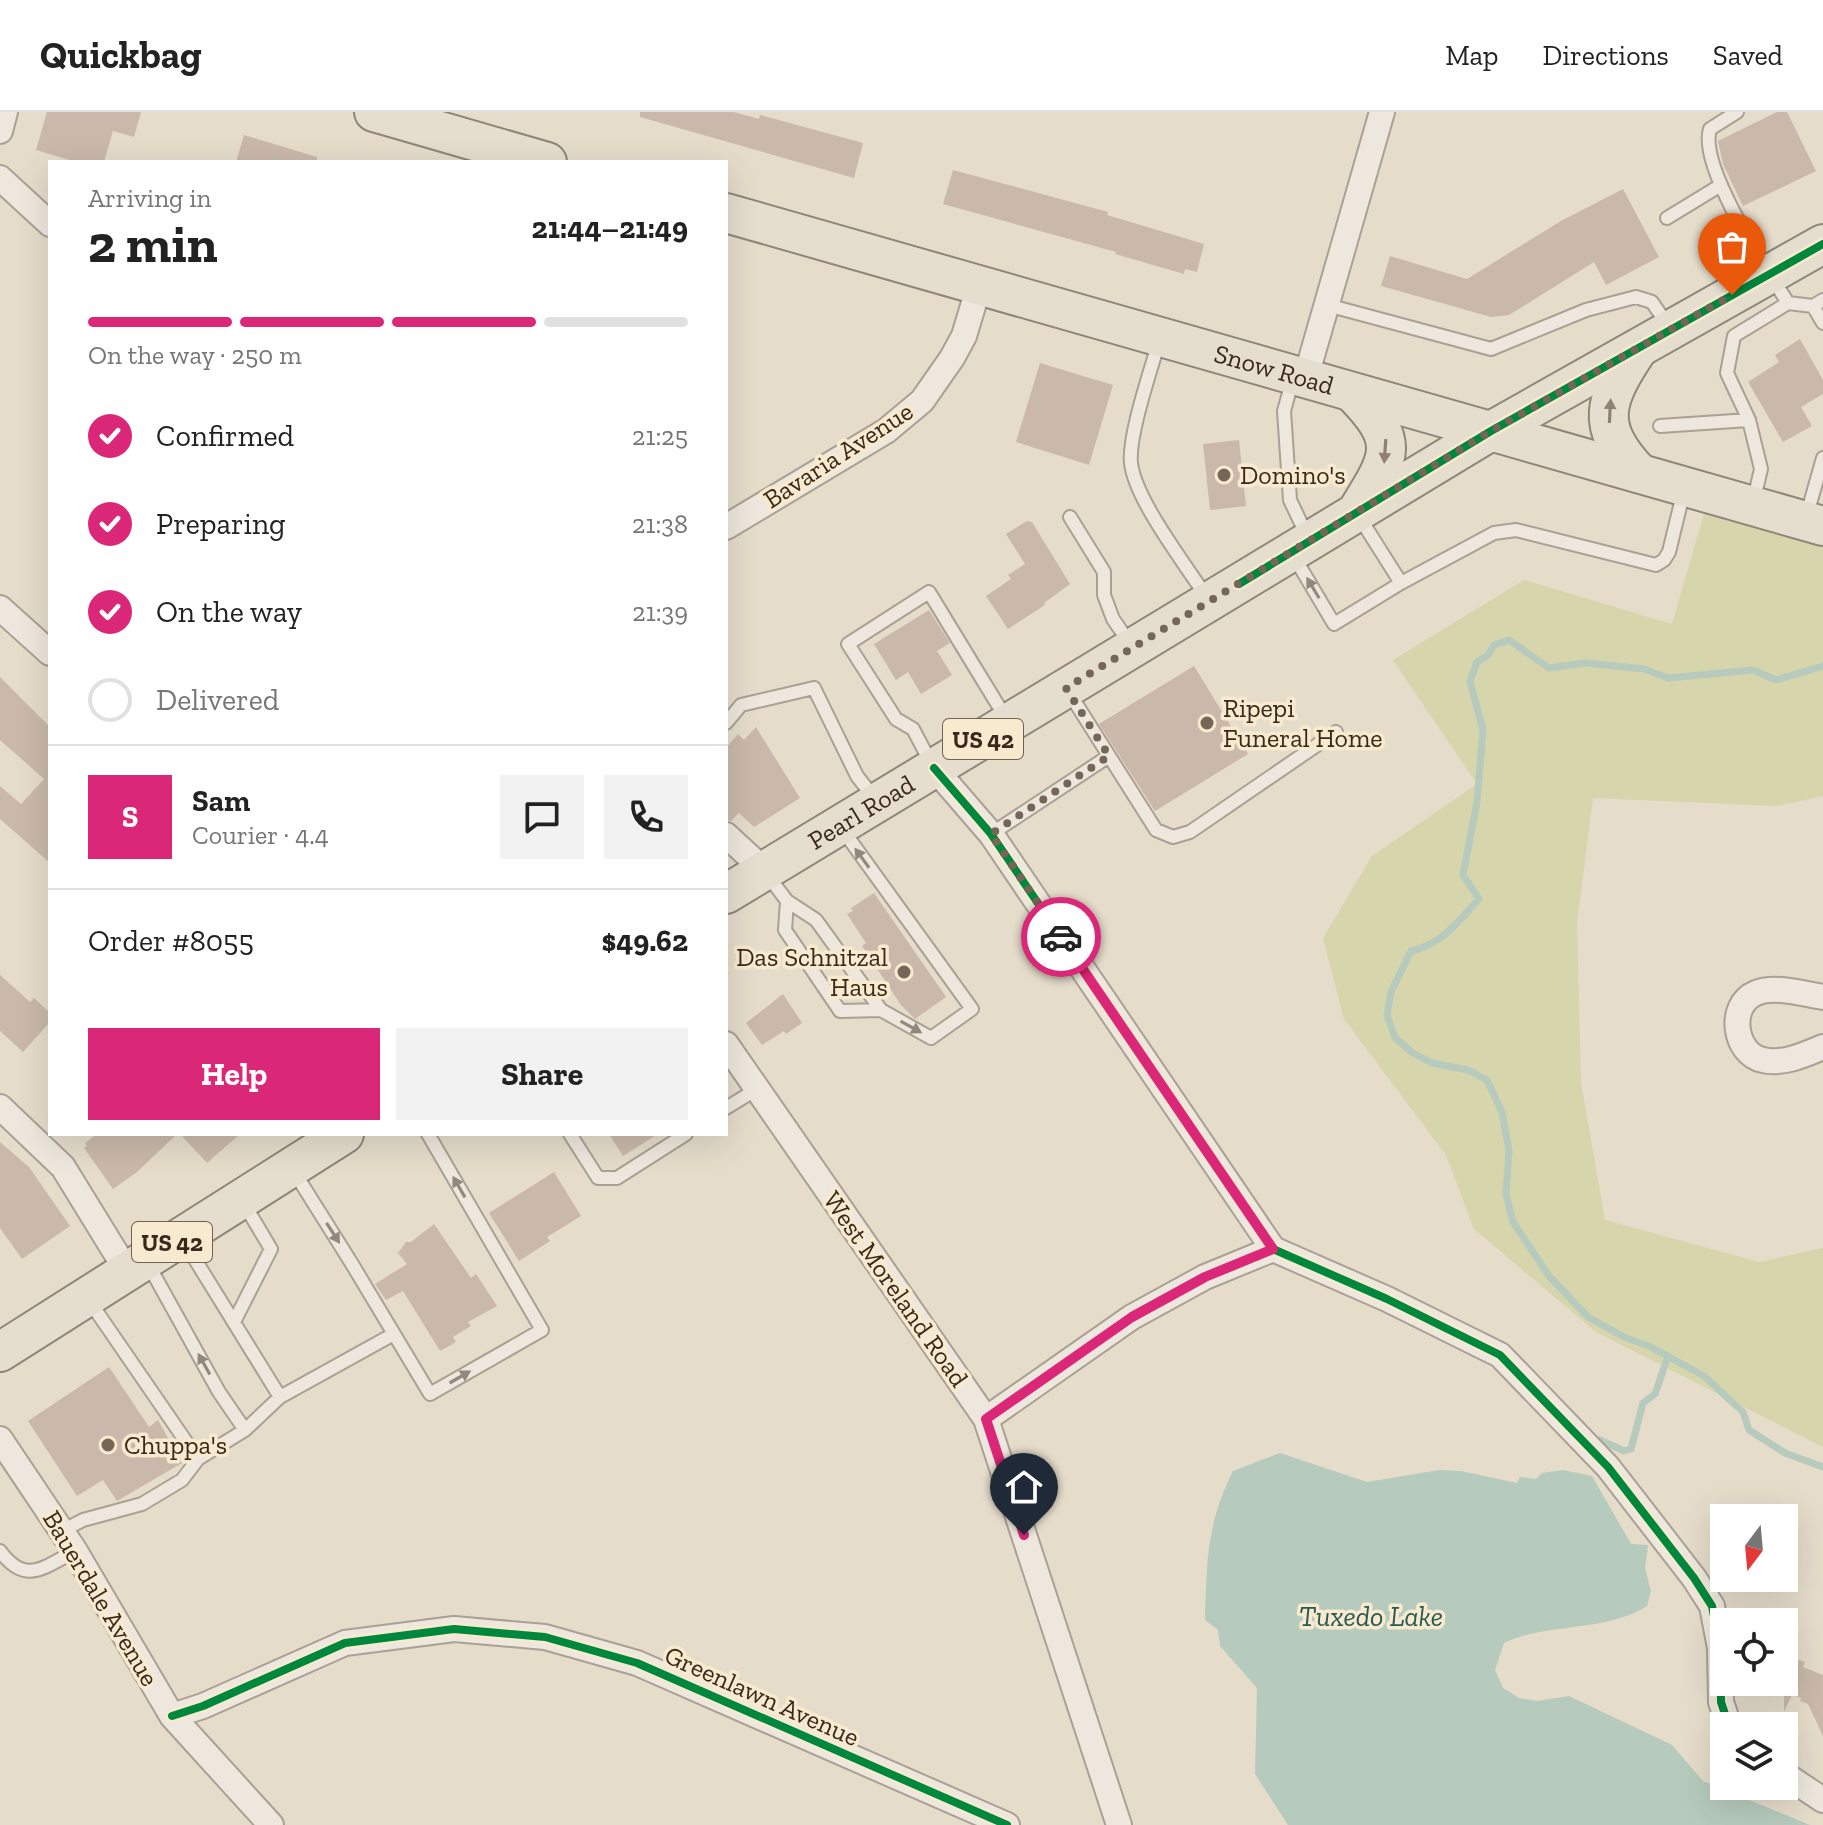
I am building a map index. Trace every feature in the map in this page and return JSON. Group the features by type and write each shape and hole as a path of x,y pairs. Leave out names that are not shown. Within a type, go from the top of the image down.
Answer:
{"main road":[{"path":"374,112 540,160"},
{"name":"Snow Road","path":"728,214 1814,524"},
{"name":"Pearl Road","path":"728,893 1491,431 1655,338 1779,288 1823,244"},
{"path":"1639,473 1621,455 1612,437 1609,422 1612,393 1655,338"},
{"path":"1353,393 1376,416 1386,435 1387,453 1382,472 1356,513"},
{"name":"US 42","path":"0,1352 341,1136"}],"street":[{"path":"0,131 5,112"},
{"path":"1300,378 1327,305 1382,112"},
{"path":"0,178 48,222"},
{"name":"Bavaria Avenue","path":"728,526 886,431 922,401 945,370 964,336 979,286"},
{"path":"0,608 48,651"},
{"path":"934,768 991,834 1273,1249 1387,1299 1500,1355 1608,1467 1712,1606 1720,1648 1721,1702 1724,1712"},
{"path":"728,837 765,871"},
{"path":"1823,997 1769,990 1753,994 1742,1005 1737,1019 1741,1042 1750,1053 1763,1060 1798,1057 1823,1047"},
{"name":"West Moreland Road","path":"728,1047 986,1419 1119,1825"},
{"path":"0,1107 63,1167 136,1265"},
{"path":"986,1419 1132,1317 1205,1277 1273,1249"},
{"name":"Bauerdale Avenue","path":"0,1439 68,1541 172,1716 271,1825"},
{"name":"Greenlawn Avenue","path":"172,1716 203,1706 345,1643 454,1629 545,1637 637,1663 1007,1825"},
{"path":"1798,1783 1823,1800"}],"lane":[{"path":"1737,112 1710,129 1707,139 1721,185 1779,288 1818,303 1823,323"},
{"path":"1667,218 1721,185"},
{"path":"1752,506 1761,469 1749,420 1727,373 1734,336 1779,288"},
{"path":"1327,305 1491,349 1586,310 1636,297 1652,302 1655,338"},
{"path":"1160,338 1139,413 1130,460 1143,498 1210,602"},
{"path":"1300,378 1284,411 1290,500 1300,547 1334,624 1401,583 1494,533 1516,530 1656,565 1669,552 1685,487"},
{"path":"1660,426 1749,420"},
{"path":"1814,524 1823,458"},
{"path":"1356,513 1401,583"},
{"path":"1070,517 1104,572 1104,595 1113,619 1133,648"},
{"path":"934,768 913,729 896,719 848,644 929,592 1009,723"},
{"path":"728,721 741,705 814,688 857,776 877,803"},
{"path":"1066,688 1156,830 1173,837 1190,832 1336,732"},
{"path":"991,834 1109,756"},
{"path":"765,871 787,901 816,920 881,1010 931,1038 972,1009 839,826"},
{"path":"787,901 785,930 840,1011 881,1010"},
{"path":"728,1107 757,1089"},
{"path":"291,1168 430,1394 542,1330 429,1136"},
{"path":"571,1136 598,1178 617,1178 683,1136"},
{"path":"234,1322 271,1249 241,1199"},
{"path":"181,1237 280,1397"},
{"path":"136,1265 245,1430"},
{"path":"87,1297 198,1459"},
{"path":"0,1551 11,1566 28,1572 38,1570 68,1541 83,1520 142,1504 182,1480 198,1459 245,1430 280,1397 392,1335"}],"shaded area":[{"path":"1706,507 1823,541 1823,796 1777,806 1593,798 1577,923 1581,1082 1605,1220 1759,1262 1823,1248 1823,1447 1596,1332 1474,1229 1446,1155 1344,1019 1323,938 1372,856 1477,784 1393,660 1524,580 1672,624"}],"water":[{"name":"Tuxedo Lake","path":"1280,1453 1367,1482 1439,1470 1461,1471 1517,1483 1520,1477 1536,1479 1542,1473 1563,1470 1592,1476 1631,1544 1648,1545 1645,1568 1651,1591 1647,1606 1613,1620 1539,1632 1504,1643 1495,1670 1503,1688 1519,1698 1537,1701 1569,1696 1672,1745 1703,1781 1710,1784 1710,1800 1749,1800 1810,1825 1288,1825 1255,1774 1257,1688 1220,1646 1218,1630 1205,1620 1213,1527 1233,1471"}],"building":[{"path":"47,112 141,112 134,137 113,131 105,160 69,160 36,150"},
{"path":"640,112 734,112 759,119 760,115 863,143 854,178 640,117"},
{"path":"1777,112 1787,112 1816,171 1743,206 1723,164 1718,141"},
{"path":"244,135 317,157 317,160 237,160"},
{"path":"953,170 1108,212 1107,215 1204,244 1197,272 1185,269 1184,274 943,204"},
{"path":"1623,189 1659,257 1606,285 1594,262 1509,315 1491,317 1381,286 1390,256 1467,279 1561,221"},
{"path":"1800,339 1823,380 1823,394 1801,407 1812,426 1783,442 1748,382 1779,362 1775,355"},
{"path":"1040,363 1113,385 1089,465 1016,442"},
{"name":"Domino's","path":"1239,440 1246,506 1210,510 1203,444"},
{"path":"1027,521 1032,522 1070,584 1008,629 986,596 1011,579 1008,575 1025,564 1006,534"},
{"path":"929,610 950,643 937,651 952,675 921,694 908,672 896,680 874,644"},
{"path":"1194,666 1248,754 1155,811 1099,724"},
{"path":"0,677 48,725 48,861 0,819 0,786 21,804 44,779 0,740"},
{"path":"756,727 800,798 754,827 739,813 728,820 728,746 738,734 744,740"},
{"name":"Das Schnitzal Haus","path":"874,893 946,997 915,1019 901,1005 862,946 866,943 847,914"},
{"path":"0,975 30,1002 34,998 48,1011 48,1024 23,1052 0,1031"},
{"path":"783,994 802,1023 762,1045 746,1023"},
{"path":"94,1136 175,1136 137,1172 113,1189 84,1148 87,1146 85,1143"},
{"path":"182,1136 238,1136 207,1163"},
{"path":"610,1136 655,1136 623,1156"},
{"path":"0,1142 29,1167 70,1226 22,1259 0,1228"},
{"path":"554,1172 581,1216 547,1237 550,1241 519,1261 489,1213"},
{"path":"434,1224 471,1278 476,1274 497,1306 468,1322 471,1326 453,1337 456,1342 440,1351 403,1291 386,1300 375,1284 407,1264 398,1253 406,1242 411,1242"},
{"name":"Chuppa's","path":"109,1367 149,1427 158,1420 182,1463 117,1501 103,1480 77,1496 28,1421"},
{"path":"1798,1660 1805,1662 1803,1667 1823,1675 1823,1736 1808,1704 1800,1701 1801,1698 1795,1696 1798,1696"},
{"path":"1784,1696 1792,1696 1784,1712"}],"waterway":[{"path":"1823,666 1776,680 1753,670 1668,678 1644,669 1586,663 1549,668 1509,640 1494,645 1488,655 1477,662 1470,681 1483,730 1477,802 1463,875 1479,899 1441,938 1411,951 1391,992 1387,1015 1395,1038 1413,1053 1432,1063 1468,1070 1487,1080 1502,1112 1509,1151 1506,1194 1513,1222 1549,1276 1588,1317 1704,1376 1743,1412 1749,1430 1785,1453 1823,1467"},
{"path":"1600,1440 1624,1451 1631,1449 1643,1403 1655,1394 1668,1356"}],"cycle path":[{"path":"1239,584 1491,431 1823,244"},
{"path":"934,768 991,834 1273,1249 1387,1299 1500,1355 1608,1467 1712,1606 1720,1648 1721,1702 1724,1712"},
{"path":"172,1716 203,1706 345,1643 454,1629 545,1637 637,1663 1007,1825"}],"way so far":[{"path":"1061,937 991,834 1109,756 1066,688 1491,431 1732,295"}],"place":[{"name":"Domino's","path":"1224,475"},
{"name":"Ripepi Funeral Home","path":"1207,723"},
{"name":"Das Schnitzal Haus","path":"904,972"},
{"name":"Chuppa's","path":"108,1445"}],"route":[{"path":"1024,1535 986,1419 1132,1317 1205,1277 1273,1249 1061,937"}]}
